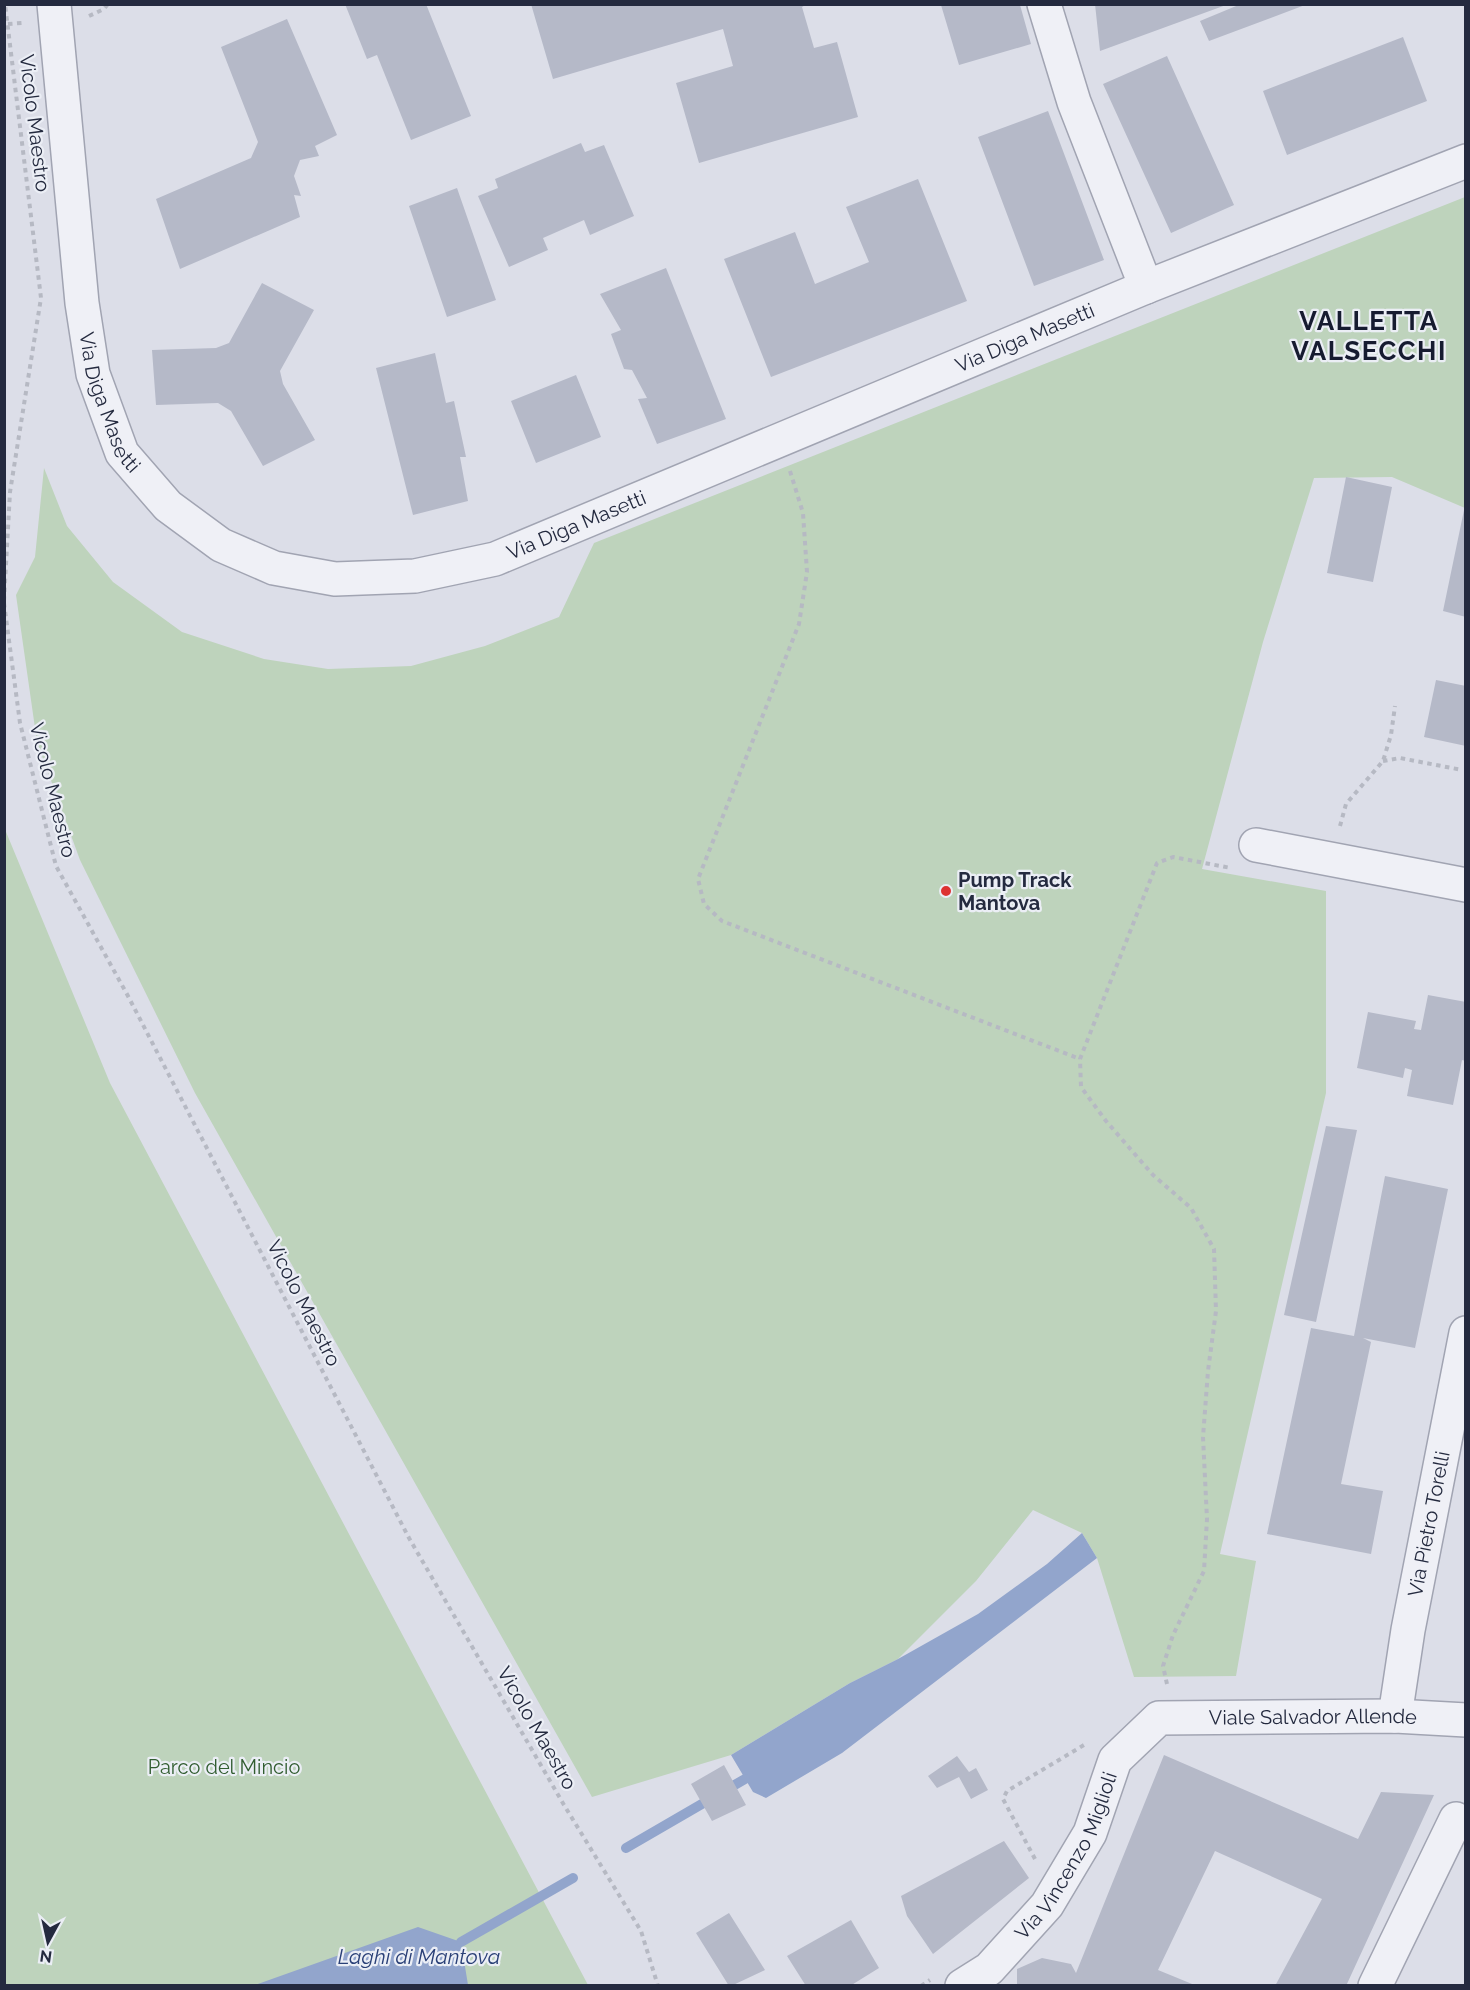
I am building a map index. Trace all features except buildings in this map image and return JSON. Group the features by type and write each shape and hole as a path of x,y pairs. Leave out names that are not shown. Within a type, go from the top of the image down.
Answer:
{"street":[{"name":"Via Diga Masetti","path":"54,4 82,303 93,374 122,453 168,506 221,545 274,568 334,579 415,576 495,559 1146,287 1466,161"},
{"path":"1044,4 1074,102 1146,287"},
{"path":"1256,844 1466,885"},
{"name":"Via Pietro Torelli","path":"1395,1716 1408,1630 1466,1333"},
{"name":"Viale Salvador Allende","path":"1164,1705 1466,1720"},
{"name":"Via Vincenzo Miglioli","path":"962,1986 989,1969 1047,1905 1090,1833 1115,1760 1164,1705"},
{"path":"1374,1986 1456,1819"}],"path":[{"name":"Vicolo Maestro","path":"5,4 41,298 10,492 4,602 20,723 56,866 128,996 409,1538 640,1931 658,1986"},
{"path":"781,441 803,513 807,572 799,624 698,879 704,904 722,921 1080,1059"},
{"path":"1334,859 1346,804 1383,761 1395,706"},
{"path":"1383,761 1400,758 1462,770"},
{"path":"1164,1705 1163,1666 1173,1635 1204,1571 1207,1519 1203,1437 1216,1311 1214,1249 1191,1208 1153,1175 1106,1121 1081,1087 1080,1059 1157,863 1173,857 1231,868"}],"green space":[{"path":"1465,197 1465,508 1392,477 1314,478 1263,642 1202,869 1326,891 1326,1093 1220,1554 1256,1561 1236,1676 1134,1677 1097,1558 1082,1533 1033,1510 976,1581 898,1659 850,1683 731,1755 592,1797 195,1093 80,860 37,742 16,595 35,557 44,468 67,526 113,582 182,632 264,659 328,669 411,666 485,646 559,617 594,543"},
{"name":"Parco del Mincio","path":"4,827 110,1083 588,1985 5,1985"}],"water":[{"path":"1082,1533 1097,1558 842,1753 766,1798 753,1792 731,1755 850,1683 978,1614 1047,1564"},
{"name":"Laghi di Mantova","path":"418,1927 461,1942 468,1985 255,1985"}],"waterway":[{"path":"626,1848 745,1779"},
{"path":"461,1942 573,1878"}],"place":[{"name":"Pump Track Mantova","path":"946,891"}],"district":[{"name":"VALLETTA VALSECCHI","path":"1369,336"}]}
